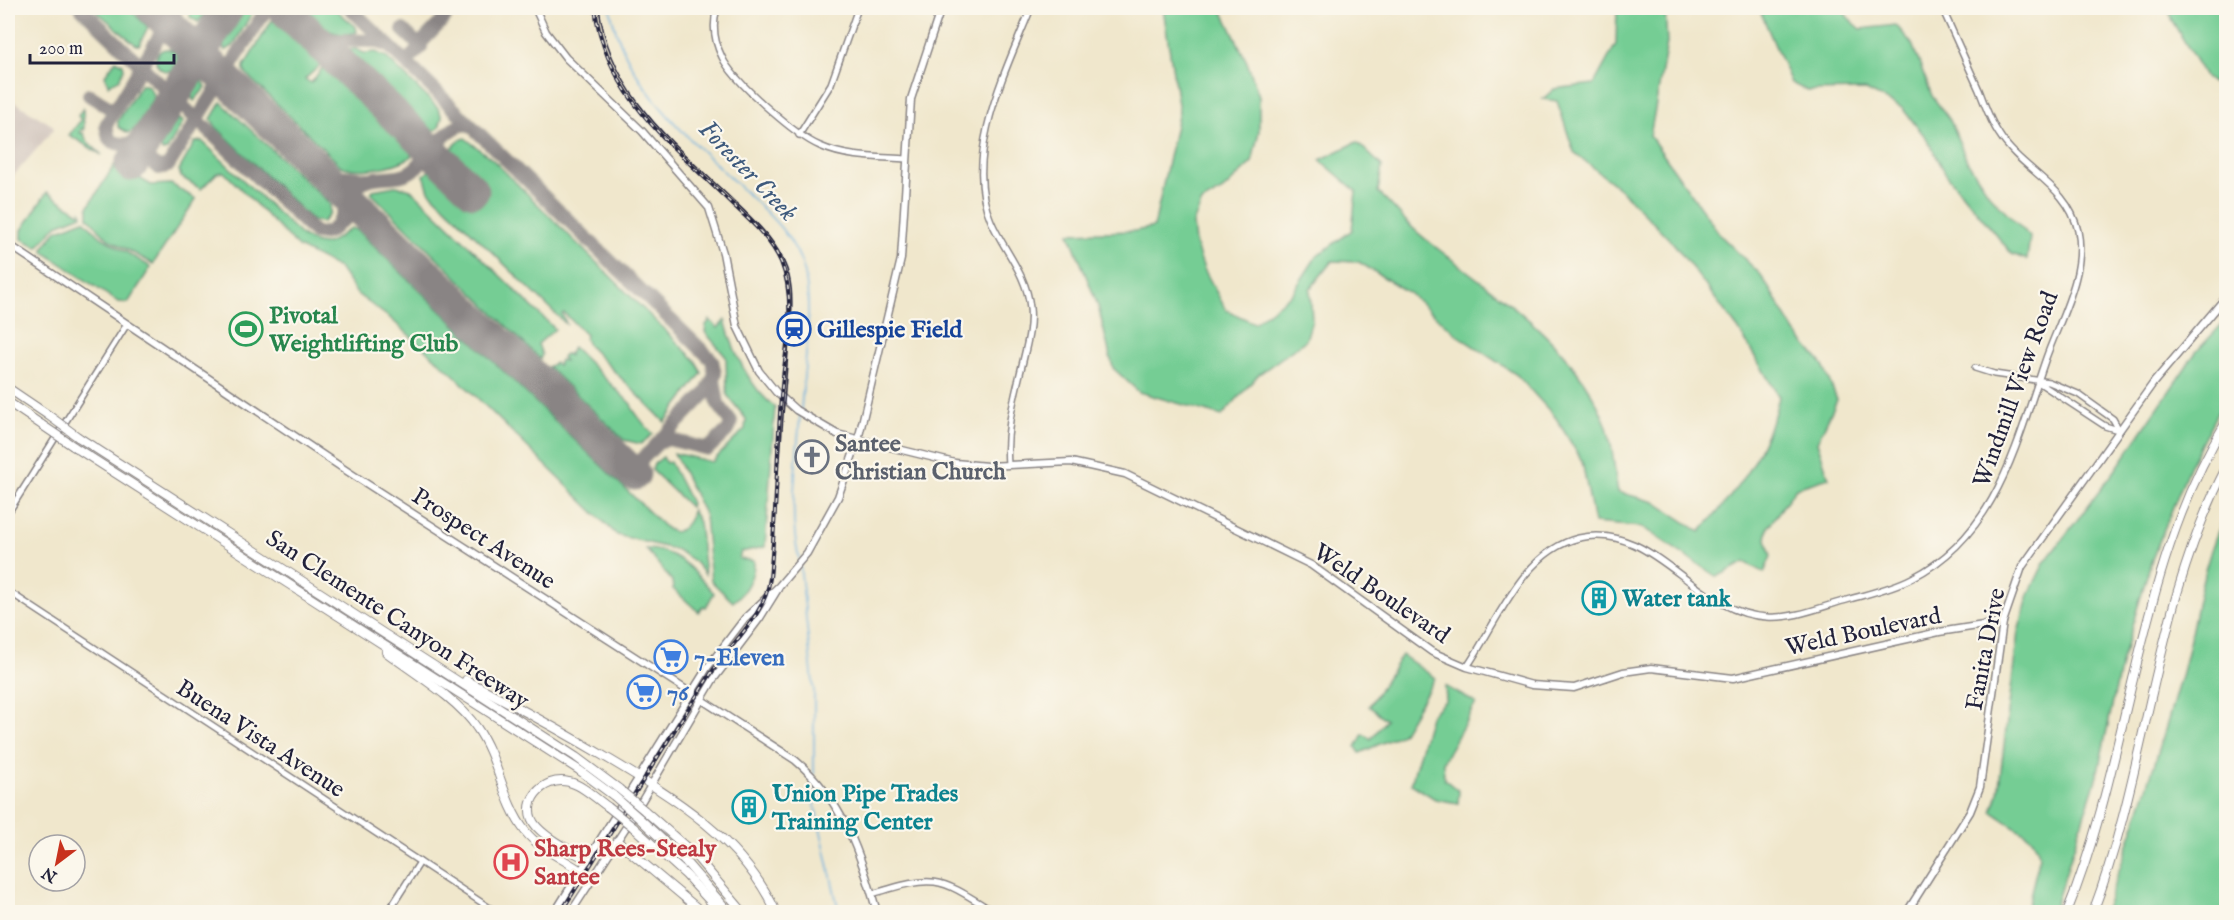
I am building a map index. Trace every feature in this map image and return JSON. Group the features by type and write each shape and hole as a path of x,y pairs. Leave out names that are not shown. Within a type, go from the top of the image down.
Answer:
{"highway":[{"name":"San Clemente Canyon Freeway","path":"8,388 78,437 576,757 619,789 694,854 742,912"},
{"name":"San Clemente Canyon Freeway","path":"8,402 579,770 614,796 684,860 729,912"},
{"path":"2067,912 2101,808 2159,574 2198,476 2226,422"},
{"path":"2094,912 2108,875 2126,808 2176,602 2199,530 2226,468"},
{"path":"324,607 462,711 486,742 513,809 525,831 534,840 581,871"},
{"path":"427,661 547,722 652,785 704,821 732,848 758,879 776,912"},
{"path":"588,860 536,827 530,812 532,798 542,786 562,781 571,782 608,807 678,867 720,912"},
{"path":"617,841 702,912"}],"main road":[{"name":"Weld Boulevard","path":"535,8 546,32 566,58 642,131 709,208 720,243 734,318 742,340 759,370 788,403 811,421 837,434 955,464 1071,462 1098,467 1143,482 1311,565 1358,596 1416,643 1467,667 1532,685 1561,689 1580,687 1623,672 1651,668 1733,678 1939,632 2003,622"},
{"path":"555,912 692,693 745,618 779,586 807,553 838,497 858,440 901,260 905,225 906,159 911,99 941,8"},
{"name":"Prospect Avenue","path":"8,244 341,467 801,765 820,783 849,828 877,912"},
{"name":"Fanita Drive","path":"1907,912 1970,812 1980,786 2003,622 2022,567 2119,430 2184,344 2226,297"},
{"path":"571,912 652,785 702,699 773,600 779,586"}],"street":[{"path":"717,8 714,29 723,59 732,73 799,135 844,154 906,159"},
{"path":"799,135 831,84 858,8"},
{"path":"1008,464 1007,429 1029,337 1030,308 1021,273 991,221 982,180 990,110 1031,8"},
{"name":"Windmill View Road","path":"1467,667 1533,564 1554,548 1577,539 1609,537 1632,543 1647,551 1718,603 1735,611 1760,617 1790,616 1893,587 1912,578 1951,552 1987,512 2004,480 2077,271 2080,248 2076,225 2058,192 2022,162 2000,137 1942,8"},
{"path":"8,513 128,324"},
{"path":"1975,368 2038,382 2049,382 2078,394 2114,419 2119,430"},
{"path":"2038,382 2105,426 2119,430"},
{"name":"Buena Vista Avenue","path":"8,591 261,760 496,912"},
{"path":"388,912 420,862"},
{"path":"872,894 914,881 939,882 958,889 994,912"}],"shaded area":[{"path":"8,98 52,125 54,129 8,182"}],"green space":[{"path":"93,8 128,8 148,27 139,45 136,45"},
{"path":"190,8 210,8 198,22 190,17"},
{"path":"245,8 255,8 233,46 225,51 223,46"},
{"path":"300,8 334,8 356,27 357,32 340,34 332,32 318,24"},
{"path":"1163,8 1221,8 1247,62 1259,96 1259,131 1252,162 1223,190 1202,202 1193,223 1195,243 1204,269 1226,310 1254,323 1292,294 1316,257 1352,230 1356,191 1320,160 1357,142 1382,166 1378,192 1417,232 1528,319 1573,366 1591,393 1606,424 1618,492 1655,502 1700,532 1749,469 1767,435 1779,397 1739,330 1674,244 1622,191 1574,152 1557,101 1543,99 1554,89 1594,84 1616,44 1617,8 1665,8 1667,43 1650,136 1721,236 1761,275 1795,332 1823,365 1837,400 1817,442 1829,478 1796,488 1768,527 1766,539 1771,556 1764,573 1745,562 1717,577 1642,527 1594,523 1582,461 1556,418 1517,375 1461,338 1409,293 1359,262 1332,261 1310,289 1312,320 1306,340 1258,375 1222,416 1139,392 1113,368 1098,306 1069,233 1135,231 1154,227 1179,111"},
{"path":"1759,8 1842,8 1848,18 1861,29 1896,25 1912,44 1932,96 1950,120 1967,161 1989,194 2030,237 2027,260 2012,254 1946,174 1927,139 1902,108 1866,90 1807,91 1791,83"},
{"path":"2169,8 2226,8 2226,93 2206,78 2171,19"},
{"path":"272,20 294,31 324,62 305,79 311,83 326,63 411,146 411,157 396,164 377,168 358,169 341,166 251,79 244,71 244,66"},
{"path":"167,49 177,56 178,60 171,70 167,71 157,64 156,60 163,50"},
{"path":"356,49 364,53 376,52 386,57 438,108 442,117 439,128 431,132 423,126 344,50"},
{"path":"116,60 123,64 124,69 119,80 108,85 105,75"},
{"path":"202,80 206,87 194,101 191,96"},
{"path":"141,84 149,86 154,97 135,129 128,133 118,127 118,121"},
{"path":"221,102 330,204 330,213 323,222 313,221 216,127 211,119"},
{"path":"83,108 84,130 81,129 80,133 83,133 87,141 102,155 69,135 81,120 78,116"},
{"path":"180,119 183,122 167,150 162,151 161,146 176,121"},
{"path":"465,138 492,159 695,360 702,373 665,422 589,346 585,339 586,335 564,313 562,314 567,325 429,191 424,175 433,168 468,200 480,191 480,184 449,151"},
{"path":"202,141 310,241 328,243 351,228 357,230 667,529 675,532 681,529 689,521 692,510 699,522 705,574 695,562 677,550 617,535 453,374 391,319 357,294 339,268 298,247 224,172 217,173 201,189 181,177 179,170 195,142"},
{"path":"115,164 151,185 171,184 196,199 153,264 108,239 88,217 88,207"},
{"path":"395,186 408,188 416,194 555,329 538,344 542,355 540,359 371,193 373,190"},
{"path":"47,192 79,213 81,211 82,215 57,225 38,247 22,239 22,230"},
{"path":"84,220 101,237 151,267 128,303 118,302 44,252 43,249 56,231"},
{"path":"710,320 718,328 725,320 743,368 757,389 775,407 765,547 741,552 739,559 754,561 754,566 748,583 733,602 711,581 705,516 674,453 712,462 745,429 746,419 727,395 726,357 705,332"},
{"path":"2226,320 2226,396 2189,467 2151,562 2122,660 2097,776 2053,912 2026,912 2040,856 2033,839 1992,812 1998,794 2018,632 2029,594 2044,563 2114,472 2196,352"},
{"path":"573,347 631,404 636,414 653,434 641,444 624,440 548,367 555,363 558,365 560,360 565,361 562,357 565,354 570,356 568,354"},
{"path":"663,457 666,463 670,462 691,503 690,507 652,470 654,464"},
{"path":"2226,514 2226,912 2104,912 2164,733 2182,672 2205,571"},
{"path":"646,549 677,557 693,570 714,593 706,607 703,606 699,612 673,589 672,581"},
{"path":"1402,655 1435,678 1402,734 1360,753 1356,747 1363,734 1371,739 1386,720 1369,706"},
{"path":"1445,686 1476,703 1443,762 1444,779 1459,791 1458,803 1435,799 1411,784 1430,716 1446,700"}],"waterway":[{"name":"Forester Creek","path":"610,8 617,35 644,85 680,129 771,216 788,237 801,261 805,274 808,307 801,410"},
{"name":"Forester Creek","path":"799,559 794,506 800,415"},
{"name":"Forester Creek","path":"800,564 814,692 814,774"},
{"name":"Forester Creek","path":"814,782 814,801 839,912"}],"taxiway":[{"path":"81,8 315,233 324,233 337,224 358,186 370,179 408,173 447,134 462,125 470,125"},
{"path":"150,134 135,142 119,144 109,139 106,125 176,8"},
{"path":"150,134 147,160 159,168 168,166 267,8"},
{"path":"285,8 322,40 374,41 387,45"},
{"path":"350,8 712,360 715,374 707,392 631,471"},
{"path":"419,45 445,18"},
{"path":"403,30 421,47 406,62"},
{"path":"89,95 113,110"},
{"path":"288,138 328,175 368,179"},
{"path":"323,175 341,195 344,210"},
{"path":"339,223 349,216 366,217 400,249"},
{"path":"658,443 668,439 708,449 729,429 731,421 718,404 714,380"}],"runway":[{"path":"152,8 634,474"},
{"path":"131,165 228,8"},
{"path":"283,8 473,191"}],"tram line":[{"path":"599,8 606,40 617,68 649,117 760,227 775,245 785,265 791,285 792,304 780,461"}],"railway":[{"path":"561,912 672,734 718,663 746,629 767,592 772,555 781,397 789,312 786,278 781,262 771,244 643,115 612,66 601,38 595,8"}],"place":[{"name":"Pivotal Weightlifting Club","path":"246,329"},
{"name":"Gillespie Field","path":"794,329"},
{"name":"Santee Christian Church","path":"812,457"},
{"name":"Water tank","path":"1599,598"},
{"name":"7-Eleven","path":"671,657"},
{"name":"76","path":"644,692"},
{"name":"Union Pipe Trades Training Center","path":"749,807"},
{"name":"Sharp Rees-Stealy Santee","path":"511,862"}]}
